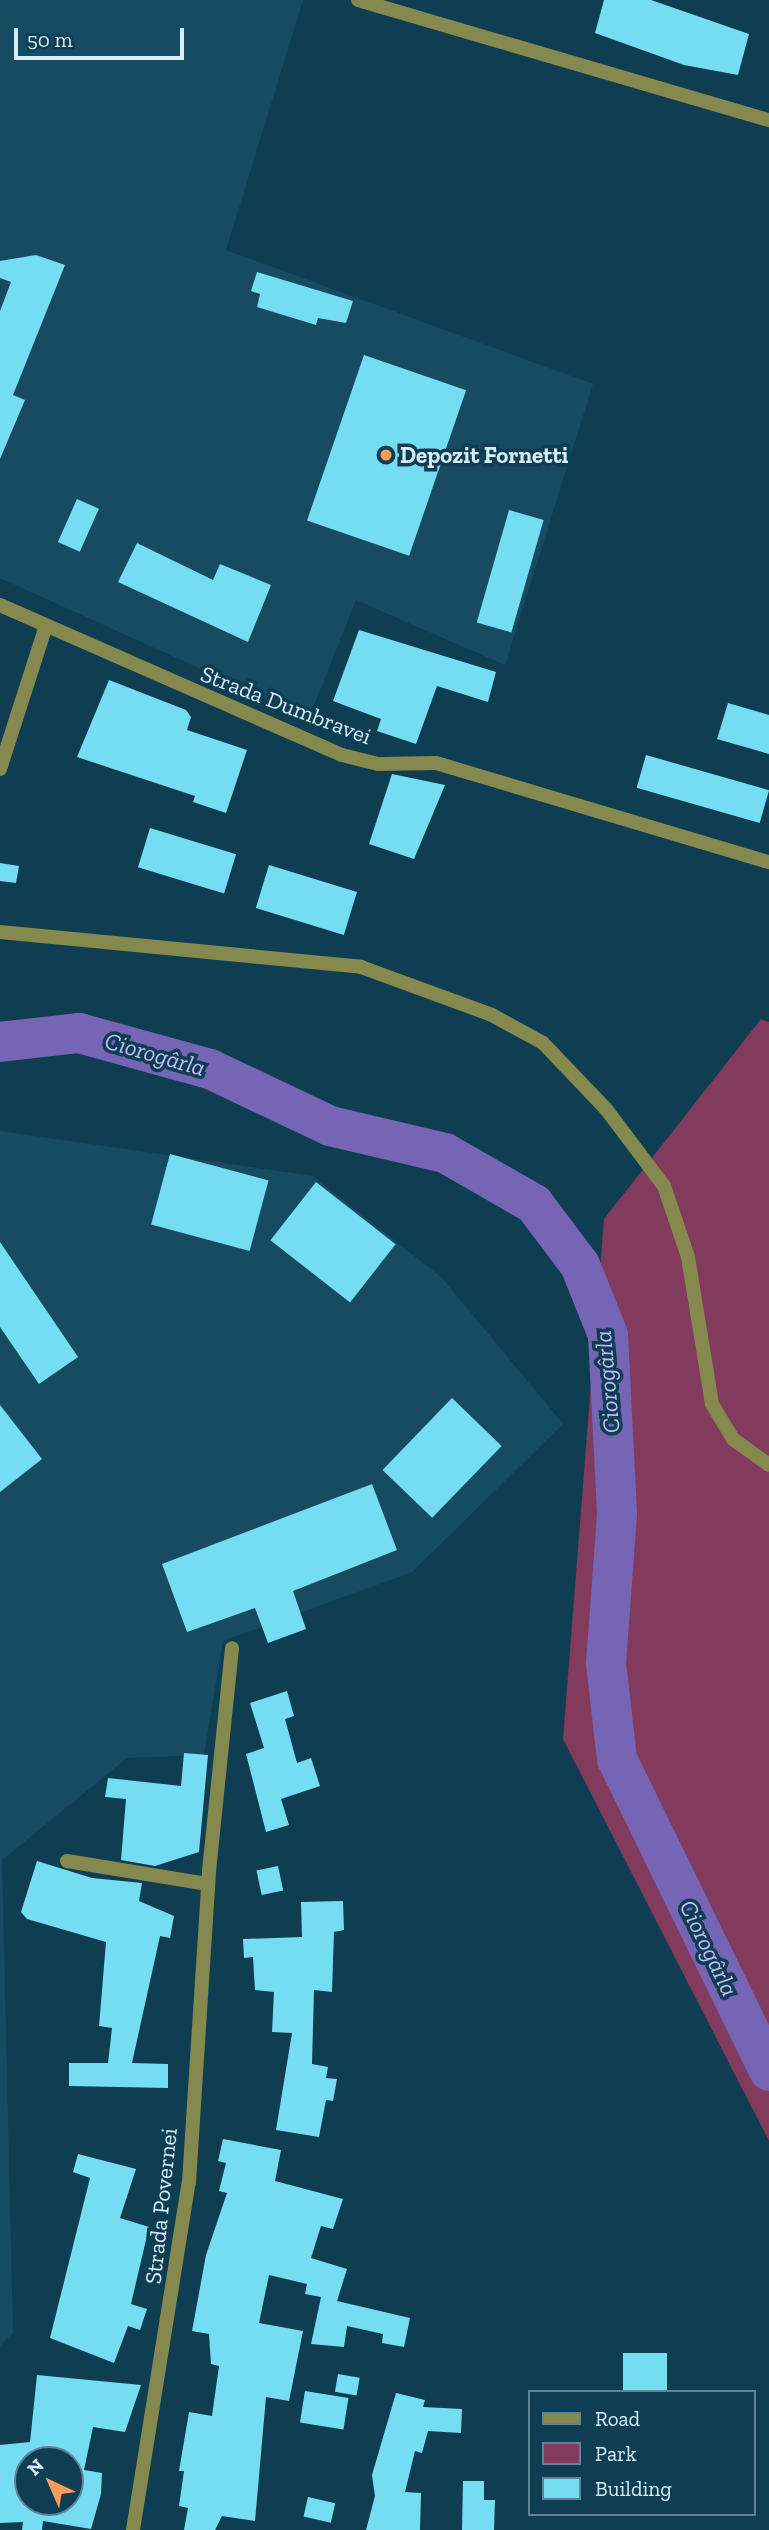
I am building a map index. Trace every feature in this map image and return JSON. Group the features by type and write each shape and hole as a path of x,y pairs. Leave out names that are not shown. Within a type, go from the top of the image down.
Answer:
{"street":[{"path":"358,0 769,120"},
{"name":"Strada Dumbravei","path":"0,605 342,755 378,764 436,763 769,863"},
{"path":"0,769 46,626"},
{"path":"0,932 361,967 492,1015 543,1043 598,1100 664,1186 688,1257 712,1404 733,1439 769,1465"},
{"name":"Strada Povernei","path":"133,2530 188,2193 208,1884 232,1648"},
{"path":"67,1861 208,1884"}],"shaded area":[{"path":"0,0 303,0 226,250 593,384 505,665 356,600 309,718 0,578"},
{"path":"0,1131 313,1176 442,1278 563,1424 412,1572 223,1641 204,1755 127,1758 2,1860 13,2333 0,2346"}],"green space":[{"path":"761,1019 769,1022 769,2141 563,1739 604,1219"}],"building":[{"path":"604,0 651,0 749,34 738,75 684,65 595,33"},
{"path":"36,255 65,265 13,395 25,400 0,459 0,311 11,282 0,278 0,261"},
{"path":"257,272 353,301 346,323 318,318 316,325 257,307 260,294 251,291"},
{"name":"Depozit Fornetti","path":"364,355 466,390 409,556 307,520"},
{"path":"77,499 99,509 80,552 58,542"},
{"path":"509,510 544,520 511,632 477,622"},
{"path":"137,543 213,580 220,564 271,585 248,642 118,582"},
{"path":"359,630 496,672 488,702 437,686 416,744 377,731 381,719 333,701"},
{"path":"109,680 186,710 191,717 187,730 247,750 226,813 193,802 195,796 77,757"},
{"path":"728,703 769,715 769,754 717,739"},
{"path":"646,755 769,790 760,823 637,788"},
{"path":"392,774 445,785 414,859 369,844"},
{"path":"150,828 236,854 224,894 138,867"},
{"path":"0,863 19,866 16,883 0,881"},
{"path":"269,865 357,892 344,935 256,908"},
{"path":"170,1154 269,1180 250,1251 151,1225"},
{"path":"316,1182 396,1244 350,1302 270,1240"},
{"path":"0,1242 78,1357 39,1384 0,1327"},
{"path":"452,1398 502,1446 432,1518 383,1470"},
{"path":"0,1405 42,1459 0,1492"},
{"path":"372,1484 397,1550 293,1591 306,1629 268,1643 255,1608 187,1632 162,1564"},
{"path":"287,1691 294,1716 285,1719 297,1763 311,1758 320,1786 281,1799 289,1825 266,1832 246,1754 264,1748 250,1703"},
{"path":"184,1753 208,1755 199,1852 155,1866 121,1860 126,1799 105,1797 108,1778 181,1786"},
{"path":"37,1861 92,1878 142,1883 139,1901 174,1916 170,1938 160,1936 132,2063 168,2064 168,2088 69,2086 69,2063 108,2063 112,2028 99,2026 106,1942 27,1919 21,1912"},
{"path":"278,1866 283,1890 262,1895 256,1871"},
{"path":"343,1901 344,1930 334,1932 332,1992 314,1990 312,2064 328,2067 326,2078 337,2079 333,2101 326,2100 319,2137 276,2130 292,2033 272,2032 274,1992 255,1990 253,1957 244,1958 243,1939 302,1937 301,1902"},
{"path":"223,2139 281,2150 275,2181 343,2199 333,2229 321,2226 311,2258 347,2269 337,2301 410,2318 404,2347 382,2343 383,2334 347,2326 344,2347 311,2344 321,2297 305,2294 307,2284 269,2275 259,2323 303,2331 289,2401 266,2397 255,2521 222,2516 215,2530 184,2530 188,2508 179,2506 184,2471 179,2471 189,2412 212,2416 219,2366 211,2364 209,2334 192,2331 206,2255 227,2193 219,2191 226,2163 218,2161"},
{"path":"78,2154 136,2169 120,2218 149,2227 131,2304 147,2309 140,2330 128,2326 114,2363 50,2338 90,2178 73,2172"},
{"path":"623,2353 667,2353 667,2390 623,2390"},
{"path":"338,2374 360,2378 357,2396 335,2392"},
{"path":"37,2375 141,2385 125,2432 93,2427 84,2470 102,2473 101,2494 91,2529 43,2521 42,2530 22,2530 23,2522 0,2523 0,2445 30,2442"},
{"path":"305,2391 348,2398 343,2429 300,2423"},
{"path":"396,2393 425,2400 423,2407 462,2409 461,2433 428,2431 422,2453 415,2451 405,2492 421,2493 420,2530 366,2530 375,2496 372,2475"},
{"path":"463,2481 484,2481 484,2500 495,2500 494,2530 462,2530"},
{"path":"308,2497 335,2503 331,2523 304,2516"}],"waterway":[{"name":"Ciorogârla","path":"0,1042 79,1033 210,1069 330,1126 445,1153 534,1204 580,1265 608,1335 617,1514 606,1663 617,1759 769,2071"}],"place":[{"name":"Depozit Fornetti","path":"386,455"}]}
